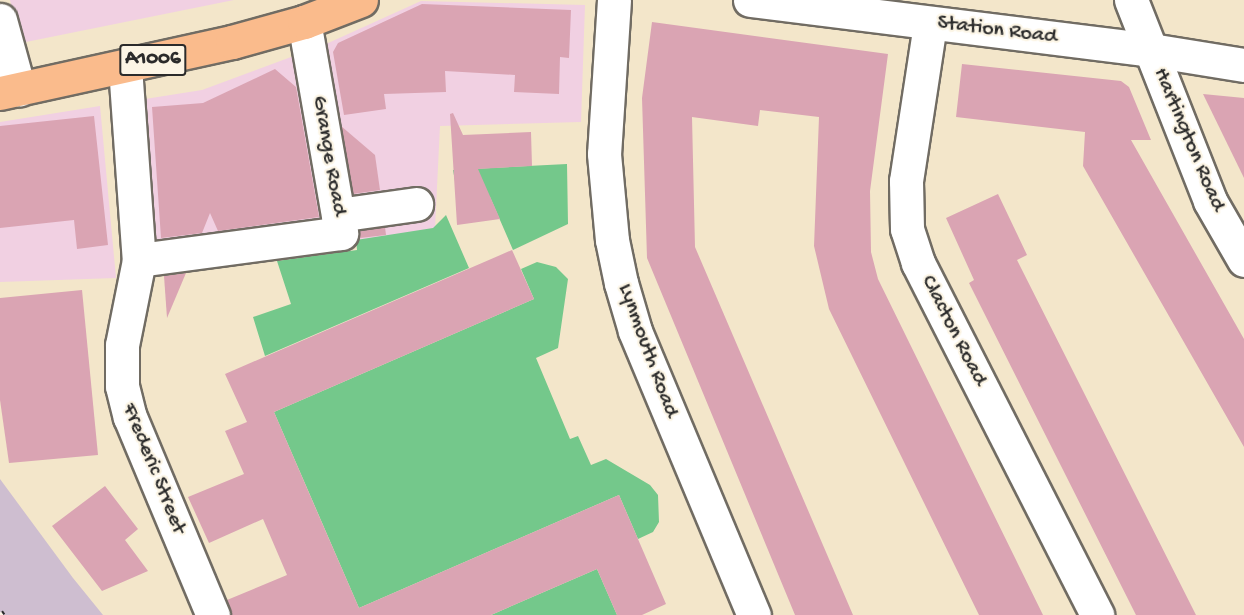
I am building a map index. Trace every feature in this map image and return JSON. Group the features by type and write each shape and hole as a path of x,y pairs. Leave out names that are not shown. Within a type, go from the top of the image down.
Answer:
{"main road":[{"name":"A1006","path":"10,91 124,67 304,22 361,0"}],"street":[{"name":"Lynmouth Road","path":"614,0 604,154 612,240 621,284 635,331 754,615"},
{"name":"Station Road","path":"750,0 1151,50 1244,65"},
{"name":"Hartington Road","path":"1131,0 1210,201 1244,260"},
{"path":"0,20 10,91"},
{"name":"Grange Road","path":"139,260 339,224 304,22"},
{"name":"Clacton Road","path":"930,24 906,181 907,229 918,263 1097,615"},
{"name":"Frederic Street","path":"124,67 139,260 122,345 122,386 130,417 213,615"},
{"path":"339,224 416,204"}],"shaded area":[{"path":"10,0 234,0 21,43"},
{"path":"421,1 585,5 581,122 440,126 435,228 318,252 155,277 145,99 202,90 326,44"},
{"path":"100,106 116,278 0,282 0,122"},
{"path":"0,479 73,578 103,615 0,615"}],"green space":[{"path":"567,164 568,224 513,250 490,197 460,209 453,170"},
{"path":"446,215 469,268 265,356 253,317 291,304 277,261 357,250 356,240 433,228"},
{"path":"537,262 556,267 568,279 558,348 536,358 570,439 578,436 591,465 606,459 650,485 658,495 659,522 653,532 638,539 619,495 359,608 274,412 534,299 521,269"},
{"path":"597,569 617,615 491,615"}],"building":[{"path":"422,4 571,10 569,58 560,57 559,94 514,92 515,75 445,71 446,92 384,94 386,109 344,115 333,52 338,43"},
{"path":"652,22 888,54 870,191 871,252 878,279 1043,615 979,615 829,309 814,246 819,117 760,110 758,126 692,117 695,247 853,615 795,615 647,258 642,98"},
{"path":"962,64 1121,81 1129,87 1151,140 1131,140 1244,339 1244,447 1083,166 1085,132 956,117"},
{"path":"275,69 296,87 319,217 218,231 210,213 202,233 161,238 152,107 203,103"},
{"path":"1203,94 1244,98 1244,178"},
{"path":"453,113 463,135 531,132 532,166 478,169 500,219 457,225 450,114"},
{"path":"94,116 108,245 77,249 74,220 0,228 0,126"},
{"path":"341,126 375,155 380,190 353,194"},
{"path":"998,194 1027,255 1017,260 1196,615 1136,615 969,283 974,280 946,218"},
{"path":"385,227 386,235 360,238 359,230"},
{"path":"512,250 534,299 274,412 359,608 619,495 666,604 642,615 617,615 597,569 491,615 231,615 227,600 287,575 263,519 209,543 188,497 244,474 225,431 247,422 225,374"},
{"path":"186,273 167,318 164,276"},
{"path":"82,290 98,455 9,463 0,400 0,298"},
{"path":"105,486 138,529 125,540 148,571 102,591 52,526"}]}
